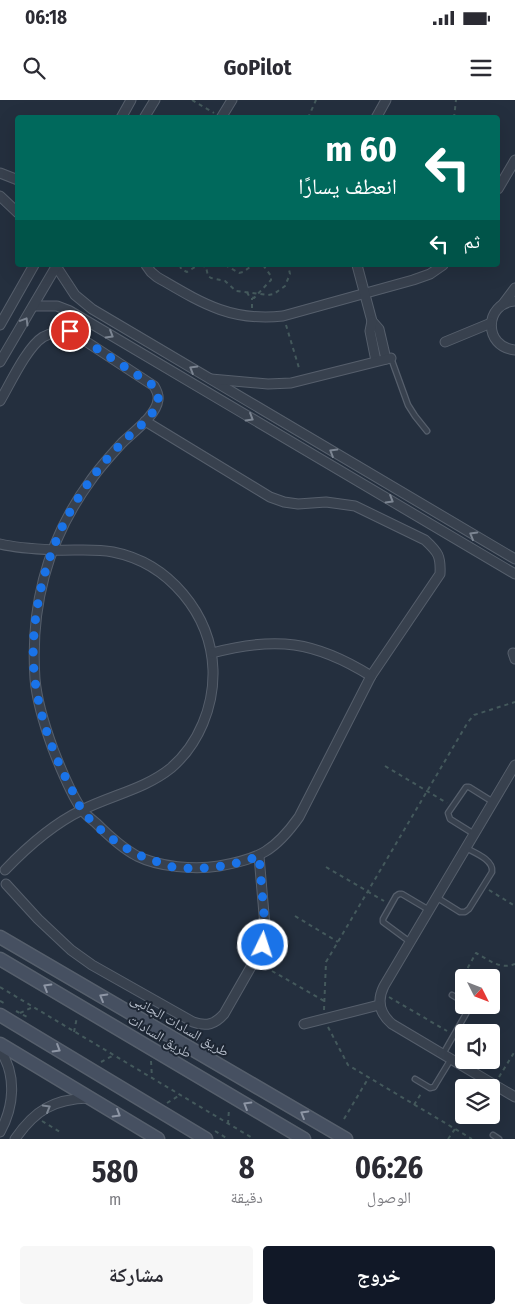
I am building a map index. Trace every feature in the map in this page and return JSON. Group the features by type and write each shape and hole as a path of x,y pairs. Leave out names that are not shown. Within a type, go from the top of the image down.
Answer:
{"main road":[{"name":"طريق السادات الجانبى","path":"0,937 346,1139"},
{"name":"طريق السادات","path":"0,959 304,1139"},
{"path":"0,1015 206,1139"},
{"path":"0,1044 158,1139"}],"street":[{"path":"123,115 131,100"},
{"path":"146,115 154,100"},
{"path":"221,115 232,100"},
{"path":"378,115 386,100"},
{"path":"500,186 515,160"},
{"path":"0,173 15,179"},
{"path":"0,196 15,210"},
{"path":"0,325 33,267"},
{"path":"0,362 56,267"},
{"path":"58,267 75,295 92,309 515,559"},
{"path":"147,267 157,276 215,309 251,317 268,318 283,316 365,294 421,277 439,267"},
{"path":"358,267 372,321 370,331 376,361"},
{"path":"514,350 496,341 491,323 500,306 515,288"},
{"path":"500,306 515,301"},
{"path":"34,306 57,306 70,311 515,574"},
{"path":"85,320 92,309"},
{"path":"208,378 286,384 389,358 379,329 372,321"},
{"path":"445,342 491,323"},
{"path":"0,401 32,346 50,334 70,331 154,386 158,393 155,409 122,442 83,491 67,518 52,550 40,590 37,609 34,636 35,682 45,727 61,770 82,810 108,836 138,856 173,867 210,867 243,862 259,856 272,848 286,835 299,817 371,676 440,574 441,560 435,549 414,534 355,506 326,502 298,504 284,502 270,496 145,421"},
{"path":"448,535 454,524"},
{"path":"0,544 52,550 113,552 144,563 172,581 193,606 208,636 212,653 213,685 206,715 192,744 171,767 145,785 82,810 56,825 31,844 3,870 9,877 2,886 54,935 92,965 193,1022 202,1025 210,1024 224,1014 263,945 265,926 259,856"},
{"path":"212,653 238,646 266,643 294,644 322,650 348,661 371,676"},
{"path":"484,1079 386,1019 379,1005 380,992 515,765"},
{"path":"304,1024 379,1005"},
{"path":"0,1050 9,1069 12,1086 11,1102 6,1121 0,1132"},
{"path":"500,1088 515,1097"},
{"path":"16,1139 34,1116 46,1107 74,1098 89,1098"}],"lane":[{"path":"389,358 408,405 414,416 428,431"},
{"path":"474,834 449,817 448,813 452,806 464,788 467,787 493,802"},
{"path":"436,897 460,912 465,912 483,887 492,872 492,864 466,848"},
{"path":"410,942 383,924 383,919 391,905 398,895 401,894 429,910"},
{"path":"415,1080 431,1088 435,1086 454,1035 466,1014"},
{"path":"493,1135 499,1139"}],"path":[{"path":"192,100 218,115"},
{"path":"309,115 316,100"},
{"path":"454,115 456,100"},
{"path":"180,267 181,270 187,272 196,267"},
{"path":"206,267 208,276 225,281 236,291 268,295 280,291 288,280 290,274 288,267"},
{"path":"228,267 239,273 250,267"},
{"path":"247,292 252,298 256,298 272,278 264,267"},
{"path":"283,316 299,368"},
{"path":"472,1139 348,1065 324,1019 326,962 468,722 474,715 515,702"},
{"path":"385,766 452,806"},
{"path":"326,867 391,905"},
{"path":"483,887 515,906"},
{"path":"295,916 338,942"},
{"path":"452,995 476,953 504,967 515,964"},
{"path":"265,967 325,1001"},
{"path":"0,987 254,1139"},
{"path":"380,992 454,1035"},
{"path":"20,1013 33,1007"},
{"path":"74,1032 77,1017"},
{"path":"498,1079 515,1051"},
{"path":"101,1062 113,1055"},
{"path":"151,1060 152,1078"},
{"path":"344,1119 368,1077"},
{"path":"414,1105 425,1085"},
{"path":"167,1103 180,1095"},
{"path":"228,1124 229,1106"},
{"path":"34,1116 60,1132"},
{"path":"448,1139 454,1129"}],"route":[{"path":"70,331 154,386 158,393 158,401 155,409 145,421 122,442 83,491 67,518 52,550 40,590 34,636 35,682 45,727 61,770 82,810 108,836 138,856 173,867 210,867 243,862 259,856 265,926 263,945"}]}
